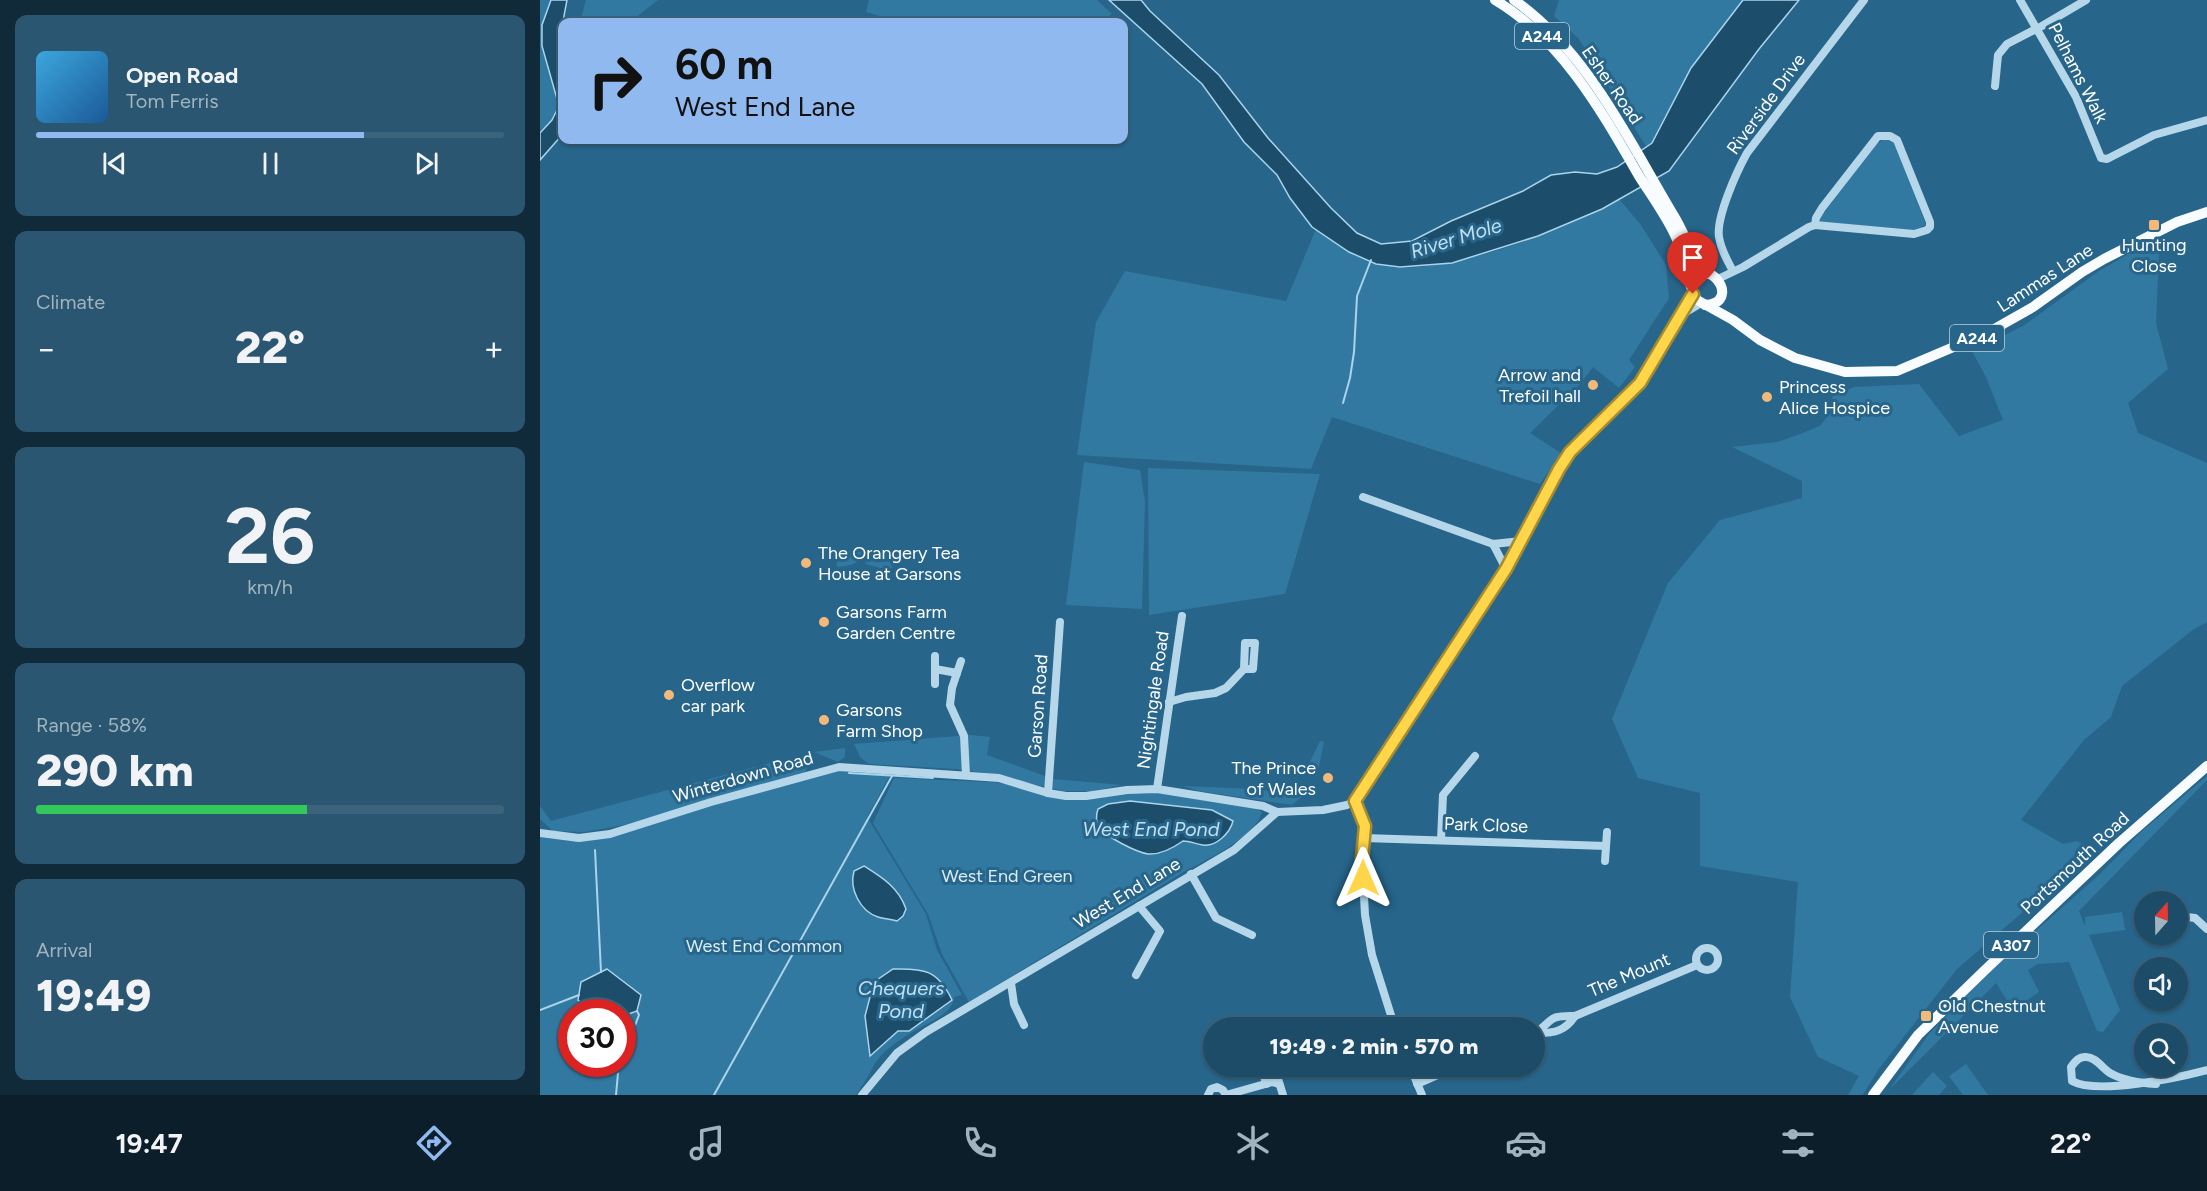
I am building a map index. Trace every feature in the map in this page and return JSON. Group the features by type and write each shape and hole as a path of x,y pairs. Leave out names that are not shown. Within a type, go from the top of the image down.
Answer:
{"main road":[{"name":"Esher Road","path":"1495,0 1521,18 1554,49 1581,81 1624,140"},
{"name":"Esher Road","path":"1514,0 1535,15 1569,52 1594,84 1624,140"},
{"name":"A244","path":"1624,140 1650,184 1686,236 1695,260 1713,277"},
{"name":"A244","path":"1650,184 1678,241 1693,291"},
{"name":"Lammas Lane","path":"1703,304 1733,320 1776,349 1813,363 1845,372 1897,371 1989,332 2033,307 2104,259 2177,222 2207,212"},
{"path":"1713,277 1722,286 1718,300 1703,304 1693,291 1697,278 1713,277"},
{"name":"Lammas Lane","path":"1721,295 1724,308 1733,320"},
{"name":"Portsmouth Road","path":"1873,1095 1918,1035 2119,843 2207,766"}],"street":[{"name":"Riverside Drive","path":"1733,272 1722,250 1718,234 1734,176 1747,153 1864,0"},
{"name":"Pelhams Walk","path":"2020,0 2076,97 2101,158 2107,159 2154,135 2207,120"},
{"path":"1995,86 1998,56 2007,44 2086,0"},
{"path":"1713,277 1733,272 1815,225 1914,234 1927,230 1930,222 1897,140 1890,136 1878,136 1822,208 1815,225"},
{"path":"1277,813 1323,810 1355,801 1506,569 1570,452 1640,383 1693,291"},
{"path":"1681,315 1703,304"},
{"path":"1363,497 1493,544 1521,541"},
{"path":"1493,544 1506,569"},
{"name":"Nightingale Road","path":"1157,789 1182,616"},
{"name":"Garson Road","path":"1048,793 1060,622"},
{"path":"935,656 935,684"},
{"path":"961,661 950,705 964,736 966,775"},
{"path":"935,669 957,672"},
{"path":"1169,702 1215,693 1226,688 1244,669"},
{"path":"1441,840 1443,795 1475,756"},
{"name":"Winterdown Road","path":"540,832 579,838 610,834 711,802 839,767 999,777 1048,793 1086,796 1127,790 1157,789 1263,806 1277,813"},
{"path":"1355,801 1365,826 1362,859 1365,915 1372,955 1392,1017"},
{"name":"West End Lane","path":"862,1095 897,1053 926,1032 1240,846 1277,813"},
{"path":"1605,861 1607,832"},
{"name":"Park Close","path":"1364,838 1606,846"},
{"path":"1191,874 1216,918 1252,935"},
{"path":"1136,975 1160,931 1139,906"},
{"path":"2188,917 2195,918 2207,929"},
{"name":"The Mount","path":"1545,1024 1559,1015 1575,1016 1697,964"},
{"path":"1011,983 1014,1004 1024,1025"},
{"name":"The Mount","path":"1545,1033 1567,1028 1575,1016"},
{"path":"2156,1084 2132,1082 2111,1074 2093,1058 2087,1057 2076,1061 2071,1067 2072,1082 2078,1087 2097,1091 2131,1090 2156,1084 2207,1070"},
{"path":"1264,1077 1266,1084"},
{"path":"1277,1077 1283,1095"},
{"path":"1414,1077 1422,1095"},
{"path":"1417,1084 1433,1077"},
{"path":"1208,1095 1211,1089 1217,1087 1226,1095 1272,1082 1279,1084"}],"green space":[{"path":"540,0 551,0 542,25 558,108 552,120 540,133"},
{"path":"586,0 658,0 635,18 581,18"},
{"path":"869,0 1097,0 1112,14 1106,18 886,18 866,12"},
{"path":"1559,0 1743,0 1719,31 1652,143 1646,146 1578,38 1554,16"},
{"path":"1883,140 1895,144 1926,225 1913,230 1820,222 1821,217 1876,144"},
{"path":"1619,199 1641,225 1666,265 1669,298 1629,360 1635,367 1619,388 1593,367 1580,384 1530,433 1561,453 1540,484 1332,417 1311,469 1077,455 1096,322 1125,271 1286,301 1316,229 1351,253 1375,264 1400,268 1430,266 1500,250 1568,224"},
{"path":"2153,240 2159,255 2156,323 2168,369 2128,403 2138,433 2207,463 2207,622 2194,629 2122,686 2111,717 2084,740 2021,820 2063,844 2077,841 2093,851 1957,969 1878,1070 1864,1093 1848,1095 1859,1076 1818,1057 1790,997 1798,882 1700,866 1700,793 1638,778 1612,719 1668,583 1720,520 1802,498 1802,481 1732,447 1777,442 1820,426 1834,408 1832,397 1854,387 1919,384 1959,436 2003,420 1986,377 1972,351 2023,326 2099,271"},
{"path":"1084,462 1140,470 1145,502 1142,609 1066,605"},
{"path":"1148,468 1320,474 1285,594 1149,615"},
{"path":"835,549 885,555 892,568 880,568 866,564 866,558 851,565 837,567"},
{"path":"971,735 990,737 987,755 1053,779 1122,785 1092,791 1064,791 1005,776 956,769 869,764 860,757 854,744"},
{"path":"1320,741 1324,742 1317,776 1304,774"},
{"path":"845,748 845,757 838,762 814,752"},
{"path":"788,758 807,765 805,773 624,825 584,832 553,831 540,819 540,806 551,821"},
{"name":"West End Common","path":"893,770 867,817 926,914 937,950 962,995 954,997 953,1003 940,1017 904,1037 886,1051 876,1061 856,1095 540,1095 540,834 591,838 828,771"},
{"path":"2207,776 2207,780 2079,911 2085,926 2085,917 2122,912 2125,930 2089,935 2120,1010 2103,1032 2097,1031 2069,962 2038,964 2028,970 2039,992 2013,1010 1996,983 1888,1091 1929,1034 1987,974 2100,874 2142,831"},
{"name":"West End Green","path":"894,778 1007,783 1048,795 1156,791 1255,808 1262,812 1258,821 1241,839 969,1002 942,954 928,914 873,823"},
{"path":"1183,786 1256,789 1303,796 1292,805 1199,791"},
{"path":"1966,1064 1988,1095 1963,1095 1949,1076"},
{"path":"1933,1072 1947,1086 1939,1095 1912,1095"}],"water":[{"path":"551,0 567,0 564,18 558,18 558,102 542,46 542,25"},
{"name":"River Mole","path":"1109,0 1141,0 1219,75 1268,138 1331,208 1357,233 1381,244 1412,241 1451,221 1523,191 1551,175 1575,172 1597,174 1617,167 1652,143 1691,68 1743,0 1799,0 1759,49 1669,171 1602,209 1538,236 1452,263 1400,267 1376,264 1349,252 1312,227 1290,198 1277,175 1244,142 1202,84"},
{"path":"558,108 558,140 540,160 540,133 552,120"},
{"name":"West End Pond","path":"1130,801 1212,810 1233,821 1226,834 1213,844 1203,845 1183,841 1162,852 1148,854 1114,839 1098,825 1098,809 1108,804"},
{"path":"864,866 884,879 899,895 906,909 897,921 872,914 857,899 853,885 854,871"},
{"path":"607,969 641,995 637,1011 636,999 578,999 581,982"},
{"name":"Chequers Pond","path":"893,969 922,970 929,973 941,982 952,1000 909,1031 898,1031 870,1056 865,1016 874,982"}],"waterway":[{"path":"1343,403 1354,352 1357,296 1371,260"},
{"path":"849,773 933,778"},
{"path":"714,1095 892,776"},
{"path":"595,850 601,972"},
{"path":"540,1010 579,995"},
{"path":"636,1023 639,1015 637,1011"},
{"path":"616,1095 618,1077"}],"place":[{"name":"Hunting Close","path":"2154,225"},
{"name":"Arrow and Trefoil hall","path":"1593,385"},
{"name":"Princess Alice Hospice","path":"1767,397"},
{"name":"The Orangery Tea House at Garsons","path":"806,563"},
{"name":"Garsons Farm Garden Centre","path":"824,622"},
{"name":"Overflow car park","path":"669,695"},
{"name":"Garsons Farm Shop","path":"824,720"},
{"name":"The Prince of Wales","path":"1328,778"},
{"name":"Old Chestnut Avenue","path":"1926,1016"}],"route":[{"path":"1363,878 1365,826 1355,801 1506,569 1570,452 1640,383 1693,294"}]}
